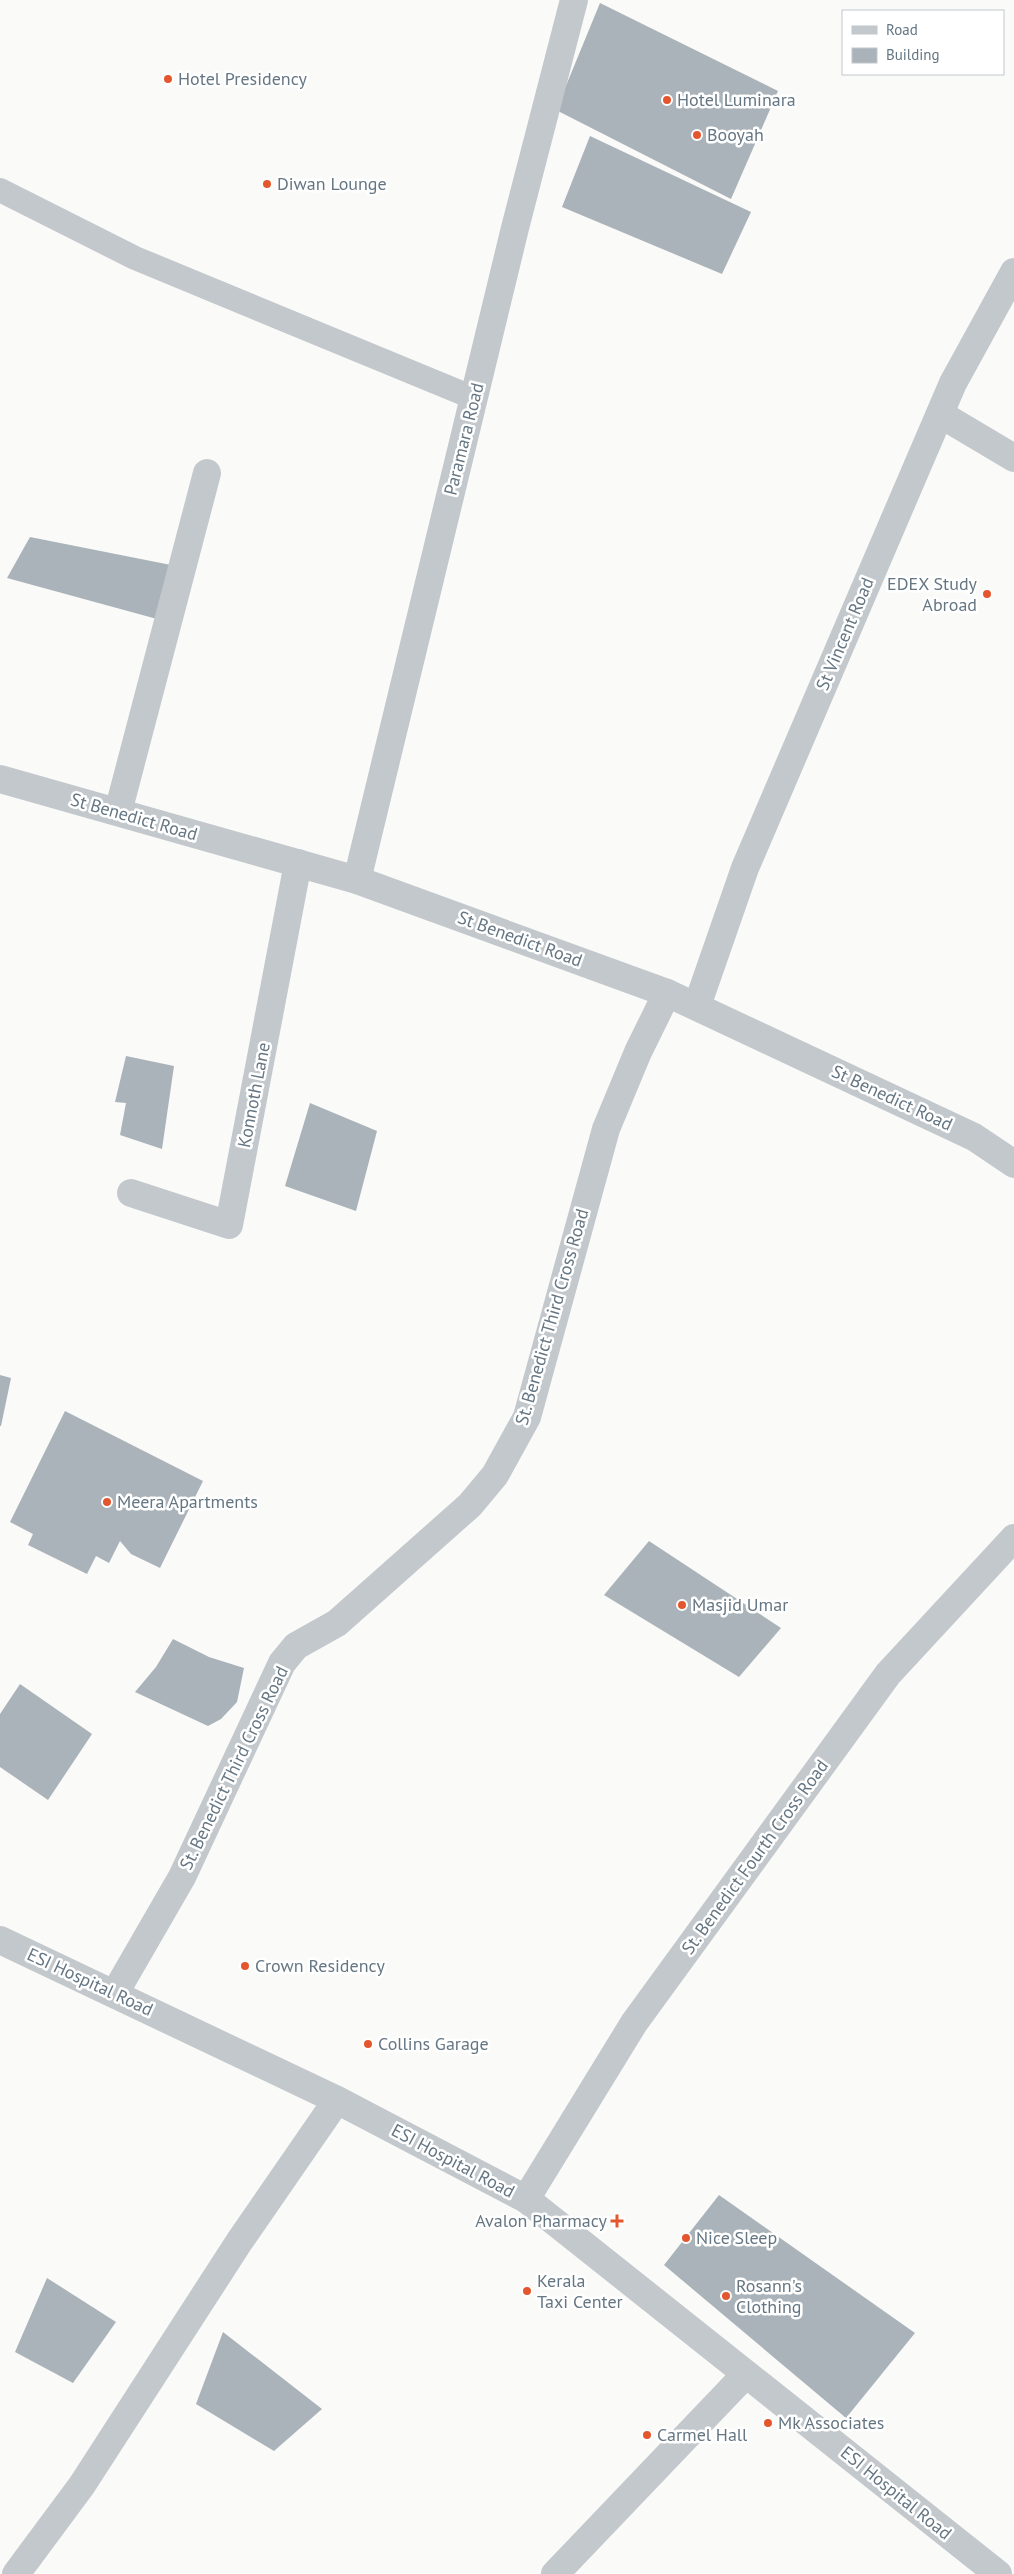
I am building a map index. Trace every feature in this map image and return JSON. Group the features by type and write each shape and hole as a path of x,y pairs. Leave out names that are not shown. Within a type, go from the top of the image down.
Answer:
{"street":[{"name":"Paramara Road","path":"356,880 574,0"},
{"name":"St Vincent Road","path":"698,1006 745,868 953,383 1014,272"},
{"path":"940,414 1014,458"},
{"path":"118,812 207,473"},
{"name":"St Benedict Road","path":"0,779 356,880 667,992 974,1137 1014,1164"},
{"name":"Konnoth Lane","path":"131,1193 229,1225 298,863"},
{"name":"St. Benedict Third Cross Road","path":"114,1993 182,1877 282,1663 296,1646 337,1623 470,1505 495,1475 510,1449 527,1417 606,1129 638,1052 667,992"},
{"name":"St. Benedict Fourth Cross Road","path":"526,2199 634,2023 888,1674 1014,1538"},
{"name":"ESI Hospital Road","path":"0,1940 336,2100 526,2199 998,2574"},
{"path":"16,2574 82,2485 239,2242 336,2100"},
{"path":"555,2574 746,2374"}],"lane":[{"path":"0,190 135,258 474,398"}],"building":[{"name":"Hotel Luminara","path":"600,3 778,91 731,199 556,110"},
{"path":"590,136 751,212 722,274 562,207"},
{"path":"30,537 171,565 157,619 7,578"},
{"path":"126,1056 174,1066 162,1149 120,1135 126,1103 115,1102"},
{"path":"310,1103 377,1131 356,1211 285,1186"},
{"path":"0,1375 11,1378 1,1426 0,1426"},
{"name":"Meera Apartments","path":"65,1411 203,1481 160,1568 131,1554 120,1541 109,1563 96,1556 87,1574 28,1545 33,1534 10,1522"},
{"name":"Masjid Umar","path":"649,1541 781,1628 739,1677 604,1595"},
{"path":"173,1639 209,1657 244,1668 237,1702 221,1719 208,1726 135,1692 156,1667"},
{"path":"20,1684 92,1734 48,1800 0,1767 0,1714"},
{"path":"719,2195 915,2333 846,2418 664,2265"},
{"path":"47,2278 116,2322 73,2383 15,2352"},
{"path":"223,2332 322,2409 274,2451 196,2404"}],"place":[{"name":"Hotel Presidency","path":"168,79"},
{"name":"Hotel Luminara","path":"667,100"},
{"name":"Booyah","path":"697,135"},
{"name":"Diwan Lounge","path":"267,184"},
{"name":"EDEX Study Abroad","path":"987,594"},
{"name":"Meera Apartments","path":"107,1502"},
{"name":"Masjid Umar","path":"682,1605"},
{"name":"Crown Residency","path":"245,1966"},
{"name":"Collins Garage","path":"368,2044"},
{"name":"Avalon Pharmacy","path":"617,2221"},
{"name":"Nice Sleep","path":"686,2238"},
{"name":"Kerala Taxi Center","path":"527,2291"},
{"name":"Rosann's Clothing","path":"726,2296"},
{"name":"Mk Associates","path":"768,2423"},
{"name":"Carmel Hall","path":"647,2435"}]}
